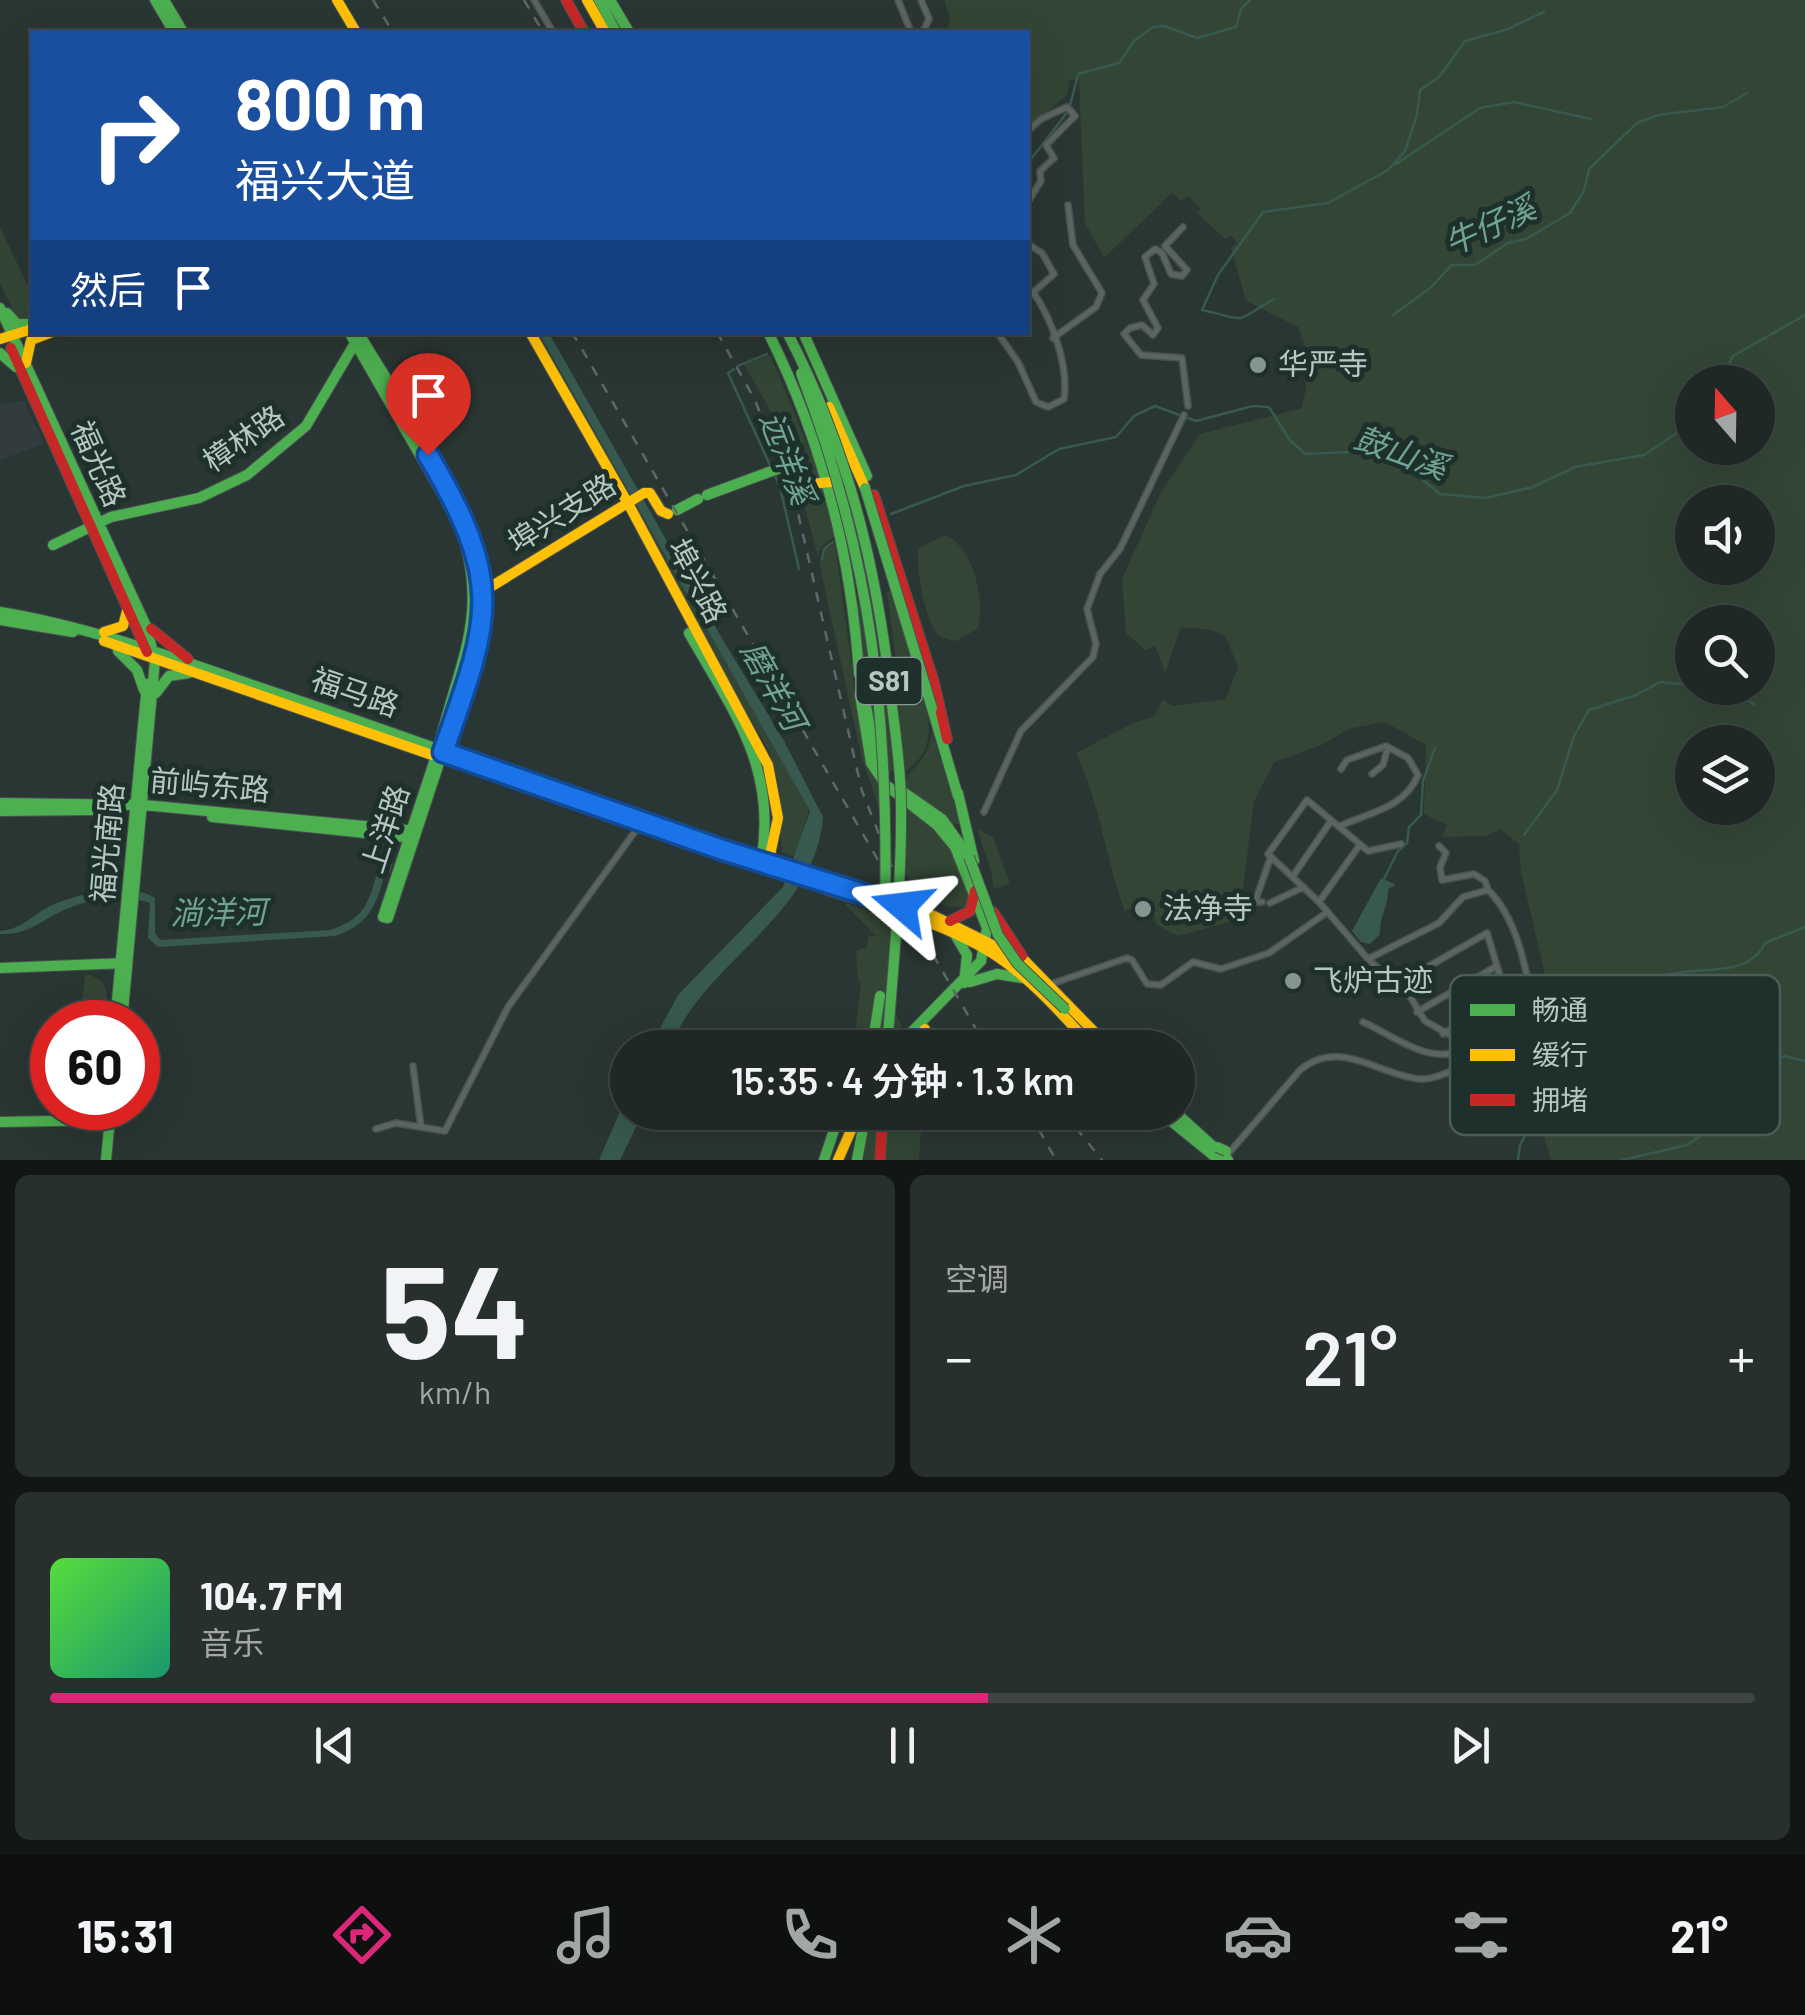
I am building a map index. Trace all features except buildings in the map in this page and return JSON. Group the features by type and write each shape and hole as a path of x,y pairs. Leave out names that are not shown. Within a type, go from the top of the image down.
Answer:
{"main road":[{"path":"155,0 173,30"},
{"path":"164,0 182,30"},
{"path":"337,0 355,30"},
{"path":"566,0 583,30"},
{"path":"587,0 603,30"},
{"path":"598,0 615,30"},
{"path":"610,0 628,30"},
{"path":"0,306 12,322 30,327"},
{"name":"福光路","path":"0,306 6,338"},
{"name":"福光路","path":"0,324 150,654"},
{"path":"6,338 30,328"},
{"path":"0,353 24,370 31,340 44,335"},
{"name":"樟林路","path":"53,545 116,516 199,498 247,476 306,426 356,335"},
{"name":"上洋路","path":"356,335 458,520 480,594 468,654 439,754 386,918"},
{"name":"埠兴路","path":"532,335 635,498 678,608 768,766 778,818 765,863"},
{"path":"769,335 808,416 831,482 851,599 865,737 872,763 895,794 946,834 975,892 986,924 988,946"},
{"name":"S81","path":"785,335 842,482 859,546 874,633 889,803 877,1030"},
{"name":"S81","path":"786,335 815,383 854,480 872,552 885,636 901,803 888,1030"},
{"path":"804,335 848,428 904,586 934,682 958,796"},
{"path":"815,383 839,424 865,488 986,899 988,946 967,982 923,1030"},
{"name":"埠兴支路","path":"480,594 635,498 650,494 660,511 672,512 781,467 801,486 831,482"},
{"name":"福光路","path":"94,525 142,616 150,654"},
{"path":"851,599 904,586"},
{"path":"94,632 114,632 123,626 128,615 122,595"},
{"name":"福马路","path":"0,612 94,632 784,872"},
{"path":"142,616 197,671"},
{"name":"福马路","path":"0,620 44,626 150,654"},
{"path":"106,642 136,670 150,700 169,676 197,671"},
{"name":"福光南路","path":"121,1000 141,807 150,654"},
{"path":"859,667 874,750 883,771 899,789 942,819 969,857 998,936 1017,962 1067,1005 1087,1030"},
{"name":"福马路","path":"439,754 638,826 950,927 1025,961 1092,1030"},
{"name":"前屿东路","path":"0,803 141,807 413,834"},
{"name":"前屿东路","path":"0,811 141,807"},
{"path":"967,982 967,956 950,927 970,912 975,892"},
{"path":"986,899 1025,961"},
{"name":"福马路","path":"988,946 1033,984 1076,1030"},
{"path":"0,968 125,963"},
{"path":"915,1030 967,982 997,974 1017,976 1033,984"},
{"path":"0,1122 30,1120"},
{"path":"104,1160 106,1130"},
{"path":"824,1160 834,1130"},
{"path":"838,1160 853,1130"},
{"path":"857,1160 860,1130"},
{"path":"872,1160 873,1130"},
{"path":"880,1160 882,1130"},
{"path":"1185,1130 1222,1156"},
{"path":"1194,1130 1222,1156"}],"street":[{"path":"534,0 551,30"},
{"path":"898,0 910,30"},
{"path":"921,0 929,19 924,30"},
{"path":"1030,129 1040,119 1067,107 1074,114 1046,145 1054,158 1040,171 1041,182 1030,199"},
{"path":"1054,338 1096,307 1102,293 1073,245 1068,205"},
{"path":"1183,227 1165,246 1187,270 1182,276 1174,278 1162,254 1155,249 1146,257 1154,284 1142,300 1158,328 1153,335 1136,325 1124,334 1141,355 1182,358 1188,406"},
{"path":"999,335 1018,362 1036,402 1048,407 1064,398 1067,380 1054,338 1030,294 1054,274 1042,253 1030,245"},
{"path":"984,812 1021,732 1093,658 1096,644 1086,610 1100,574 1120,549 1184,414"},
{"path":"1341,769 1347,760 1388,747"},
{"path":"1372,774 1383,765 1388,747"},
{"path":"1340,826 1409,793 1418,775 1414,767 1388,747"},
{"path":"1304,887 1266,903 1255,902 1271,848 1302,802 1312,801 1368,851 1402,844"},
{"path":"1293,876 1331,820"},
{"path":"376,1128 396,1123 445,1131 508,1007 638,826"},
{"path":"1319,902 1359,846"},
{"path":"1439,846 1446,853 1440,867 1442,880 1474,874 1485,881 1518,941 1526,975"},
{"path":"1270,859 1293,876 1368,959 1411,998 1418,1012 1450,1038"},
{"path":"1368,959 1439,922 1464,898 1488,890"},
{"path":"1051,984 1127,958 1147,984 1161,986 1193,962 1221,969 1269,952 1326,912"},
{"path":"1396,985 1484,932 1492,942 1498,975"},
{"path":"1480,975 1495,966"},
{"path":"1418,1012 1450,993"},
{"path":"1363,1022 1428,1053 1450,1054"},
{"path":"1442,1034 1450,1029"},
{"path":"1222,1156 1300,1070 1315,1060 1342,1056 1426,1079 1450,1070"},
{"path":"414,1066 421,1127"}],"shaded area":[{"path":"944,0 1805,0 1805,1160 1551,1160 1544,1135 1780,1135 1780,975 1545,975 1521,872 1519,844 1500,829 1485,836 1442,837 1447,825 1424,814 1426,745 1385,722 1348,729 1324,744 1274,762 1254,801 1239,919 1178,936 1157,925 1148,899 1125,911 1091,791 1076,753 1133,723 1154,717 1163,699 1172,706 1226,699 1238,667 1226,637 1213,630 1181,627 1165,673 1155,646 1145,650 1126,633 1122,579 1161,492 1200,434 1302,408 1311,363 1298,327 1246,301 1231,248 1237,242 1230,235 1225,239 1197,213 1201,209 1188,196 1181,201 1172,193 1104,258 1085,223 1079,81 1070,79 1067,95 1030,125 1030,30 947,30 950,17"},
{"path":"0,227 30,291 30,318 15,314 0,284"},
{"path":"532,335 540,335 809,809 795,857 782,852 778,786 767,748"},
{"path":"540,335 550,335 783,739 823,817 816,852 781,911 708,988 679,1030 659,1030 678,995 783,887 810,811"},
{"path":"770,355 820,476 805,479 792,458 788,459 766,402 744,365"},
{"path":"24,401 44,444 0,460 0,404"},
{"path":"823,486 834,537 822,546 818,557 800,489"},
{"path":"945,535 963,551 979,591 977,629 956,641 941,637 930,621 918,567 919,548"},
{"path":"835,543 862,740 883,784 886,828 862,759 819,562 825,550"},
{"path":"895,590 919,667 929,727 923,752 903,773 887,768 877,751 856,612 857,601 867,598 901,757 898,675 887,592"},
{"path":"932,731 960,823 951,826 903,787 927,751"},
{"path":"904,804 939,836 958,863 967,893 966,908 946,906 916,894 899,860"},
{"path":"977,829 993,837 1010,884 993,889"},
{"path":"393,863 390,872 385,872 379,894 364,920 335,936 158,947 148,938 150,903 115,898 80,904 24,931 0,934 59,902 117,890 132,890 155,898 155,933 160,940 330,930 359,914 379,867"},
{"path":"1381,878 1396,885 1388,889 1380,934 1370,944 1361,942 1352,931"},
{"path":"843,902 901,923 909,938 897,943 896,1015 902,1026 897,1030 856,1030 861,982 856,951 867,947 868,937 876,936"},
{"path":"85,976 102,982 107,1000 82,1000"},
{"path":"612,1130 635,1130 620,1160 599,1160"},
{"path":"864,1130 922,1130 919,1160 850,1160"}],"waterway":[{"name":"远洋溪","path":"1030,160 1069,110 1078,74 1119,63 1134,41 1153,27 1164,26 1197,38 1236,27 1241,9 1250,0"},
{"path":"1274,299 1240,318 1202,310 1218,275 1263,212 1328,203 1388,170 1405,151 1417,115 1420,90 1439,77 1465,41 1508,29 1544,12"},
{"name":"牛仔溪","path":"1393,315 1429,289 1452,265 1475,265 1508,243 1526,239 1570,213 1584,191 1589,169 1637,123 1658,115 1723,107 1747,93"},
{"path":"1396,164 1480,108 1514,102 1591,119"},
{"name":"鼓山溪","path":"1728,365 1733,356 1805,315"},
{"name":"远洋溪","path":"738,366 767,354"},
{"name":"远洋溪","path":"734,369 728,373 780,487 799,569"},
{"name":"鼓山溪","path":"891,514 964,486 1016,475 1059,449 1116,437 1134,416 1155,406 1196,421 1253,406 1269,407 1289,439 1305,454 1353,452 1417,475 1440,494 1486,498 1533,487 1575,467 1644,455 1675,434"},
{"path":"822,559 824,549 833,542"},
{"path":"1524,835 1557,790 1574,736 1589,710 1636,695 1660,682 1675,683"},
{"path":"1384,879 1398,851 1407,843 1409,827 1421,815 1423,781 1435,748"},
{"path":"1668,975 1736,966 1758,954 1765,943 1805,927"},
{"path":"1780,1059 1784,1056 1805,1061"},
{"path":"1518,1160 1525,1135"},
{"path":"1622,1160 1687,1145 1701,1135"}],"railway":[{"path":"373,0 392,30"},
{"path":"524,0 542,30"},
{"path":"574,335 977,1030"},
{"path":"719,335 755,400 798,513 862,791 892,867"},
{"path":"1039,1130 1056,1160"},
{"path":"1078,1130 1102,1160"}],"traffic: fast":[{"path":"155,0 173,30"},
{"path":"164,0 182,30"},
{"path":"599,0 615,30"},
{"path":"610,0 628,30"},
{"path":"0,308 146,626 155,660 124,1000"},
{"path":"7,313 17,324 30,324"},
{"path":"351,335 458,521 468,555 472,585 468,639 437,754"},
{"path":"360,335 444,475 474,552 481,592 479,649 441,757"},
{"path":"769,335 804,414 831,498 849,585 859,674"},
{"path":"788,335 827,420 857,510 885,649 901,804 899,895 888,1030"},
{"path":"804,335 867,476"},
{"path":"53,545 111,517 199,498 247,475 306,426 358,338"},
{"path":"0,353 16,367"},
{"path":"801,373 845,509 871,640 884,772 885,915"},
{"path":"707,495 780,468"},
{"path":"865,488 932,708"},
{"path":"677,510 698,499"},
{"path":"0,612 67,626 166,655 711,846"},
{"path":"0,620 73,632"},
{"path":"689,633 736,715 757,769 765,828 761,862"},
{"path":"118,651 137,670 144,690"},
{"path":"859,667 874,750 884,773"},
{"path":"156,693 169,676 189,673"},
{"path":"117,1000 147,684"},
{"path":"860,695 871,763 886,785 937,825 955,847 987,928 981,961 914,1030"},
{"path":"932,708 958,796"},
{"path":"436,756 383,917 388,918 441,757"},
{"path":"899,789 942,819 969,857"},
{"path":"958,793 974,861"},
{"path":"0,803 144,805 416,831"},
{"path":"0,811 92,810"},
{"path":"212,817 414,838"},
{"path":"969,857 998,935 1017,963 1065,1009"},
{"path":"956,936 967,955 964,983"},
{"path":"0,968 127,963"},
{"path":"970,982 997,974 1022,978"},
{"path":"875,1030 880,996"},
{"path":"0,1122 30,1121"},
{"path":"106,1160 109,1130"},
{"path":"824,1160 834,1130"},
{"path":"857,1160 863,1130"},
{"path":"1182,1130 1219,1160"},
{"path":"1195,1130 1228,1160"},
{"path":"1217,1147 1226,1151"}],"traffic: slow":[{"path":"337,0 355,30"},
{"path":"587,0 604,30"},
{"path":"0,339 30,330"},
{"path":"26,363 31,340 44,335"},
{"path":"532,335 630,507 768,765 778,818 768,864"},
{"path":"829,407 865,488"},
{"path":"785,466 790,464 801,485 831,482"},
{"path":"479,594 644,493 650,493 661,511 668,514"},
{"path":"104,632 123,626 127,611"},
{"path":"104,641 432,755"},
{"path":"711,846 934,916 1025,961 1092,1030"},
{"path":"827,890 891,909 973,942 1033,985 1076,1030"},
{"path":"838,1160 851,1130"}],"traffic: jam":[{"path":"566,0 583,30"},
{"path":"11,348 147,652"},
{"path":"874,495 934,682 947,739"},
{"path":"151,629 188,659"},
{"path":"950,921 970,911 975,891"},
{"path":"993,912 1022,956"},
{"path":"880,1160 882,1130"}],"place":[{"name":"华严寺","path":"1258,365"},
{"name":"法净寺","path":"1143,909"},
{"name":"飞炉古迹","path":"1293,981"}],"route":[{"path":"428,455 467,524 477,553 483,592 480,642 443,752 723,850 902,906"}],"water label":[{"name":"磨洋河","path":"773,686"},
{"name":"淌洋河","path":"218,913"}]}
